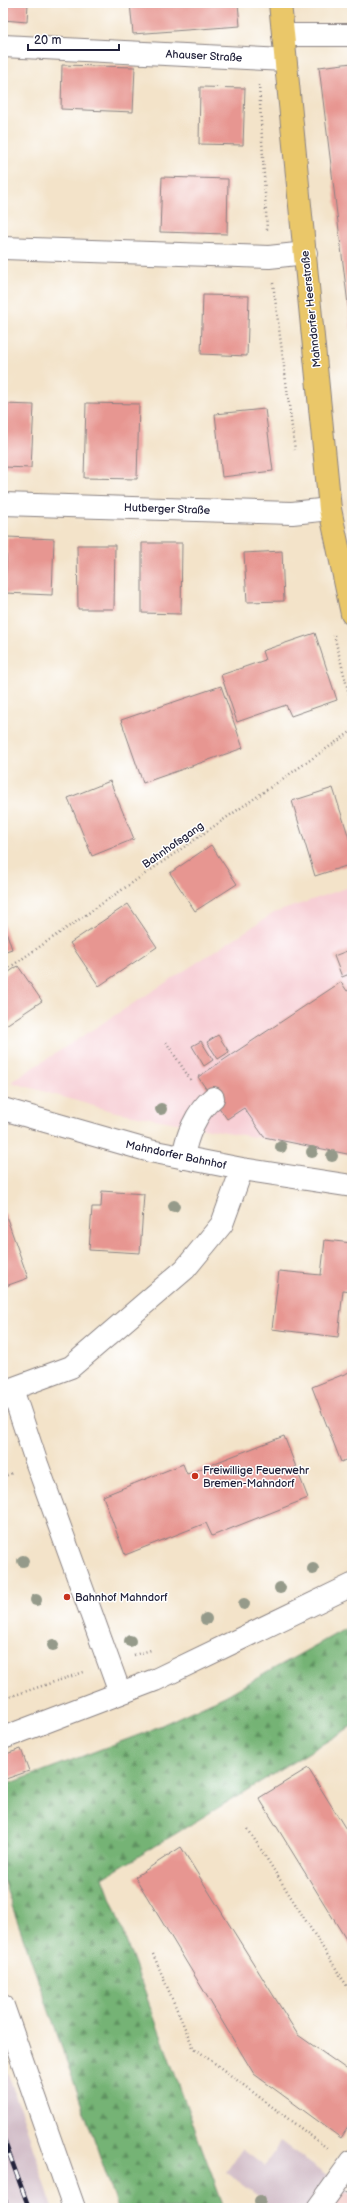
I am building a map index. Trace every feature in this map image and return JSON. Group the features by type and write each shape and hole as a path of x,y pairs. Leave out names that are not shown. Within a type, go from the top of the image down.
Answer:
{"main road":[{"name":"Mahndorfer Heerstraße","path":"280,3 306,252 330,509 352,614"}],"street":[{"path":"283,35 352,35"},
{"name":"Ahauser Straße","path":"3,46 285,60"},
{"path":"3,248 269,257 306,252"},
{"name":"Hutberger Straße","path":"3,504 292,513 330,509"},
{"path":"183,1158 186,1140 209,1101"},
{"name":"Mahndorfer Bahnhof","path":"3,1109 150,1152 242,1169 352,1186"},
{"path":"120,1693 37,1464 7,1390 71,1367 185,1269 222,1224 242,1169"},
{"path":"3,1738 156,1680 352,1585"},
{"path":"3,2006 74,2208"},
{"path":"318,2208 351,2163"}],"path":[{"name":"Bahnhofsgang","path":"3,972 352,730"},
{"path":"166,1042 209,1101"},
{"path":"248,1829 352,1994"},
{"path":"153,1954 193,2047 351,2163"}],"shaded area":[{"path":"352,886 352,1155 111,1111 11,1082 274,913"},
{"path":"3,2060 26,2126 53,2208 3,2208"},
{"path":"281,2142 352,2193 352,2208 253,2208 266,2202 226,2172 242,2149 264,2166"}],"green space":[{"path":"352,1625 352,1726 103,1878 224,2208 118,2208 3,1880 3,1786 144,1733 225,1696"}],"building":[{"path":"3,3 28,3 27,22 3,20"},
{"path":"130,3 238,3 240,26 133,34"},
{"path":"352,63 352,329 351,329 319,67"},
{"path":"62,65 135,67 133,112 61,109"},
{"path":"200,87 245,88 243,145 199,144"},
{"path":"162,177 228,179 227,234 160,232"},
{"path":"203,295 249,296 247,356 201,354"},
{"path":"86,403 139,404 137,479 84,478"},
{"path":"3,404 34,405 31,468 3,467"},
{"path":"265,409 273,471 222,477 215,414"},
{"path":"7,537 54,539 52,595 5,593"},
{"path":"142,543 182,543 181,614 142,613"},
{"path":"77,545 115,545 114,609 78,609"},
{"path":"282,551 284,601 247,602 244,553"},
{"path":"315,633 337,700 291,716 286,705 237,722 221,675 265,660 262,651"},
{"path":"221,686 243,748 143,783 121,720"},
{"path":"110,781 134,839 92,856 68,798"},
{"path":"333,788 350,841 352,840 352,864 315,876 292,801"},
{"path":"211,845 237,884 195,911 170,873"},
{"path":"128,904 157,947 99,986 70,943"},
{"path":"3,922 12,949 3,952"},
{"path":"352,949 352,973 342,977 334,956"},
{"path":"18,966 42,1001 3,1027 3,976"},
{"path":"341,982 347,991 352,988 352,1155 264,1137 244,1108 227,1119 198,1077"},
{"path":"218,1035 229,1052 218,1059 207,1042"},
{"path":"201,1041 213,1060 204,1066 192,1046"},
{"path":"102,1191 144,1194 140,1253 89,1250 92,1207 101,1207"},
{"path":"5,1213 28,1278 3,1287 3,1214"},
{"path":"325,1240 352,1243 352,1291 343,1290 338,1337 272,1329 279,1271 321,1275"},
{"path":"352,1371 352,1457 341,1462 312,1387"},
{"path":"284,1436 308,1498 212,1536 206,1523 125,1555 103,1496 183,1464 187,1474"},
{"path":"21,1749 29,1771 3,1780 3,1755"},
{"path":"308,1768 352,1839 352,1949 259,1798"},
{"path":"181,1847 298,2035 352,2073 352,2121 341,2138 254,2074 135,1877"},
{"path":"344,2191 352,2196 352,2208 332,2208"}],"railway":[{"path":"3,2137 29,2208"},
{"path":"3,2195 8,2208"}],"place":[{"name":"Freiwillige Feuerwehr Bremen-Mahndorf","path":"195,1476"},
{"name":"Bahnhof Mahndorf","path":"67,1597"}]}
